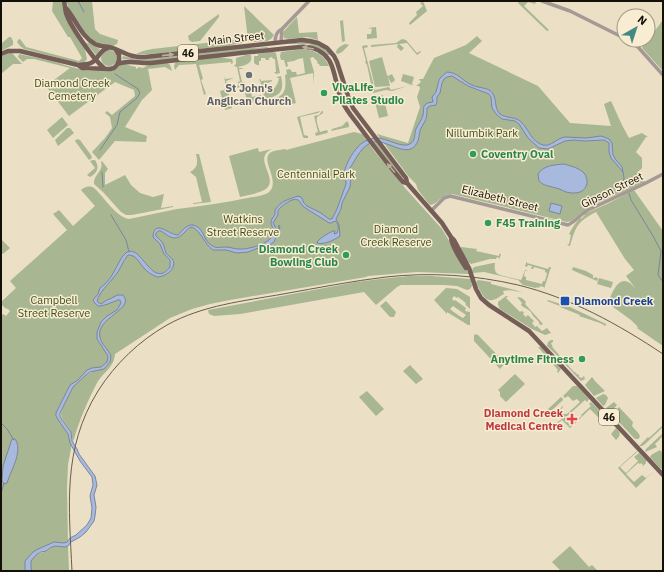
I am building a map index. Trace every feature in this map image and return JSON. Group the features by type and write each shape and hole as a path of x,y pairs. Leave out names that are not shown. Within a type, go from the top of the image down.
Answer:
{"main road":[{"name":"46","path":"64,1 69,19 87,48 100,64 106,68 112,68 118,64"},
{"name":"46","path":"66,8 89,39 98,45 113,48 117,51"},
{"name":"Main Street","path":"117,51 141,57 306,40 314,41 324,46 332,54"},
{"path":"278,49 281,42"},
{"path":"275,43 278,49"},
{"name":"Main Street","path":"118,64 125,61 148,63 215,55 306,47 320,52 329,60"},
{"path":"86,64 89,56 87,48"},
{"path":"78,66 92,62 103,50 108,48"},
{"path":"1,54 8,51 20,51 86,68 106,68"},
{"path":"117,51 119,58 118,64"},
{"path":"99,54 98,59 100,64"},
{"name":"46","path":"332,54 336,59 350,102 406,178 407,183 444,225 451,237 454,248 484,301 529,330 663,475"},
{"path":"329,60 332,54"},
{"path":"329,60 336,59"},
{"name":"46","path":"329,60 341,100 345,108 402,182 407,183"},
{"path":"359,126 364,123"}],"street":[{"path":"275,43 276,34 279,30 282,29 309,1"},
{"path":"542,1 570,11 616,34"},
{"path":"281,42 282,29"},
{"path":"639,48 663,75"},
{"name":"Gipson Street","path":"570,224 592,208 652,181 663,174"},
{"name":"Elizabeth Street","path":"430,210 444,198 450,196 519,212 566,225 570,224"}],"green space":[{"path":"53,1 62,1 85,49 87,59 84,63 74,62 24,49 17,42 20,39 26,47 79,61 82,58 52,11"},
{"path":"66,1 92,1 95,29 100,34 118,40 117,44 112,46 103,45 91,39 78,24"},
{"path":"423,1 427,11 410,25 409,23 417,15 416,12 423,6 420,3"},
{"path":"517,1 536,2 535,4 528,2 524,6 549,30 547,31"},
{"path":"244,6 274,35 271,39 267,41 251,42 248,40"},
{"path":"219,14 219,17 200,41 192,42 189,40 188,36"},
{"path":"297,17 299,33 317,32 318,40 308,37 284,38 284,31"},
{"path":"343,20 345,41 342,42 340,21"},
{"path":"662,21 663,71 643,48 656,48 657,28"},
{"path":"376,27 377,38 367,39 367,34 371,34 372,29 368,28"},
{"name":"Nillumbik Park","path":"477,36 482,41 469,53 538,86 570,123 611,126 604,104 611,101 629,138 642,133 648,137 646,137 636,152 642,158 642,168 638,172 645,182 589,207 571,221 567,222 452,194 445,195 434,204 429,204 418,190 416,184 409,177 377,134 408,143 420,107 417,97 420,88 419,86 416,86 421,82 419,79 423,79 434,58 466,45"},
{"path":"11,37 13,41 13,45 1,51 1,44"},
{"path":"244,38 245,40 242,43 226,46 150,54 136,54 152,49"},
{"path":"402,39 406,40 417,53 420,51 421,52 417,55 407,43 399,44 404,48 401,51 397,47 398,44 371,47 371,45 396,43"},
{"path":"306,42 322,47 330,55 327,55 309,44 282,44"},
{"path":"86,43 90,43 100,49 96,55"},
{"path":"345,44 349,45 342,52 338,54 336,53 340,46"},
{"path":"367,45 368,47 364,48 375,90 389,87 391,90 407,86 392,91 386,90 373,93 362,46"},
{"path":"268,47 146,62 122,59 123,56 137,59 240,48"},
{"path":"303,49 319,54 325,59 329,66 320,66 313,57 310,58 314,72 313,85 313,73 290,78 296,103 288,105 287,101 267,106 265,102 280,96 284,91 285,75 287,74 286,70 290,69 292,72 296,72 297,75 305,73 303,58 287,62 288,66 286,67 284,60 281,60 281,52"},
{"path":"109,50 116,55 117,58 112,65 109,66 102,61 101,58 106,51"},
{"path":"270,52 276,53 280,73 276,74 274,72 276,72 275,59 272,57 269,58 269,60 261,58 259,65 254,63 255,55 258,56 258,54"},
{"path":"7,53 12,53 22,64 13,64 1,74 1,57"},
{"name":"Diamond Creek Cemetery","path":"19,54 53,61 88,71 112,71 124,64 136,67 136,69 138,67 143,68 148,65 167,63 171,66 172,71 165,67 148,69 152,90 142,100 125,127 147,136 146,142 115,141 99,160 92,152 112,128 110,117 105,113 107,111 112,115 135,96 134,90 115,82 69,116 46,86 70,68 34,59 27,59 23,62 18,57"},
{"path":"251,55 250,62 246,65 238,67 243,68 239,69 242,82 248,86 247,88 253,88 254,91 251,92 252,97 261,95 262,100 248,104 243,86 228,91 232,108 225,110 220,91 224,90 226,87 224,76 225,79 234,78 226,81 228,89 239,85 238,82 240,81 237,67 234,66 236,64 236,58"},
{"path":"217,57 232,59 233,63 199,65 203,79 201,80 206,94 204,95 196,64 179,65 175,70 174,66 176,62"},
{"path":"382,57 387,75 392,74 395,80 391,83 388,77 390,86 375,87 369,61"},
{"path":"403,74 414,77 412,84 414,84 411,85 401,81"},
{"path":"281,76 282,86 280,93 274,97 264,99 263,91 257,88 255,91 254,88 261,85 260,80 257,81 261,79 261,81 272,80 261,87 268,93 277,85 279,78 277,77"},
{"path":"383,95 388,116 379,118 374,98"},
{"path":"320,111 318,113 300,117 304,135 308,136 308,138 304,138 297,117"},
{"path":"322,111 323,113 317,117 317,124 320,132 327,130 328,132 316,136 315,133 318,132 314,116 319,115"},
{"path":"62,117 68,125 53,138 47,130"},
{"path":"347,121 349,127 331,131 332,129 342,126"},
{"path":"67,128 70,128 74,133 58,146 55,140"},
{"path":"354,132 362,134 406,189 442,229 469,274 417,272 368,276 210,304 192,309 170,318 115,354 113,363 99,379 90,397 73,442 71,432 61,416 62,409 73,387 86,375 96,370 104,369 110,362 102,369 89,371 72,386 57,414 70,433 72,444 68,464 67,488 68,543 54,544 31,557 25,569 26,571 1,571 1,316 3,314 6,316 10,311 1,304 1,302 16,288 10,281 67,230 53,214 59,210 73,226 95,206 81,190 86,187 94,188 119,215 129,219 177,209 263,195 268,193 272,188 273,183 267,161 270,153"},
{"path":"77,139 80,140 92,158 89,160 75,141"},
{"path":"376,142 403,177 402,178 372,143"},
{"path":"258,148 259,152 272,149 266,153 264,157 270,184 262,191 240,197 229,156"},
{"path":"196,154 199,154 211,202 193,204 202,202 196,177 190,172 195,169 197,164"},
{"path":"93,160 97,163 97,168 96,172 90,177 87,175 95,168 90,161"},
{"path":"102,161 108,169 105,173 105,185 125,175 131,185 140,193 153,197 164,194 161,208 173,207 132,215 126,215 121,212 94,184 95,178 101,168"},
{"path":"634,190 663,231 663,346 637,328 638,327 631,320 609,304 612,292 621,282 624,281 629,283 636,289 626,276 634,270 625,259 596,212 578,225 570,246 567,245 569,244 571,235 569,234 571,230 578,220 585,215 584,214"},
{"path":"1,239 10,248 3,254 1,252"},
{"path":"461,247 477,249 476,251 499,256 499,254 501,254 499,260 497,257 496,259 471,264 468,262"},
{"path":"527,261 527,263 548,269 551,267 544,289 544,287 540,286 539,288 536,288 523,285 518,280 484,272 472,273 472,269 474,267 495,263 495,270 499,275 521,280 525,270 528,271 525,271 524,276 526,277 526,280 542,284 543,281 545,281 547,273 545,270 534,267 531,269 532,266 525,266"},
{"path":"573,267 593,275 593,278 596,277 598,279 597,281 572,270"},
{"path":"409,276 471,279 472,286 467,290 457,286 444,285 401,285 376,305 364,292 240,314 214,316 209,314 208,310 356,282"},
{"path":"599,278 613,282 611,288 597,284"},
{"path":"478,280 491,282 491,284 515,290 523,293 513,290 506,290 503,291 504,294 496,299 489,300 484,297 480,290 476,282"},
{"path":"446,288 457,289 470,297 470,309 465,304 466,303 458,297 457,298 454,296 452,299 466,308 465,311 470,312 470,325 447,312 447,314 434,300","holes":["453,306 466,315 463,318 450,309"]},
{"path":"508,296 506,298 520,312 524,312 523,314 526,317 528,315 534,321 532,323 535,327 537,326 542,331 547,328 551,333 545,335 532,329 500,309 498,302"},
{"path":"517,297 522,298 526,302 525,304 543,324 540,325 530,311 521,305 522,303"},
{"path":"548,300 570,307 606,324 606,326 579,316 580,315 547,301"},
{"path":"386,301 396,312 394,317 390,317 380,306"},
{"path":"475,334 478,335 505,363 500,369 474,341"},
{"path":"553,340 551,343 553,348 561,357 563,357 562,360 547,346 548,342"},
{"path":"538,347 541,347 561,369 558,373 558,370"},
{"path":"565,358 568,361 566,363 574,372 579,375 579,377 582,378 584,376 585,379 581,381 579,379 564,363"},
{"path":"410,365 423,379 416,384 403,371"},
{"path":"515,374 525,384 506,402 500,396 500,392 498,390"},
{"path":"592,377 605,391 594,396 585,385"},
{"path":"573,386 577,386 589,399 587,402 585,400 566,417 566,421 570,425 577,420 575,418 576,417 578,419 582,416 581,415 591,406 589,404 591,402 609,420 606,425 590,409 570,428 562,420 556,425 555,424 562,419 557,413 554,416 553,415 563,406 560,411 563,414 567,414 580,402 577,399 573,401 568,396 565,398 563,396"},
{"path":"367,391 384,409 376,416 359,397"},
{"path":"603,394 608,398 603,406 596,398"},
{"path":"561,397 563,400 549,412 547,410"},
{"path":"614,402 617,405 610,413 606,408"},
{"path":"619,407 633,422 632,426 640,437 638,439 634,438 611,415"},
{"path":"663,425 663,427 644,445 639,446 648,437 649,438"},
{"path":"616,428 620,434 616,440 611,434"},
{"path":"663,433 663,436 655,444 657,447 645,452 646,449"},
{"path":"660,450 663,453 662,469 650,457"},
{"path":"637,451 620,467 626,473 638,461 634,457 639,453 646,460 646,463 642,467 643,465 641,463 638,463 626,474 634,482 642,475 646,478 654,471 636,488 618,468"},
{"path":"55,546 68,546 69,571 33,571 31,569 32,559"},
{"path":"570,546 589,567 592,565 598,571 561,571 552,562"}],"water":[{"path":"447,72 456,75 472,85 490,91 494,96 498,112 506,117 515,118 520,121 533,139 543,145 549,145 565,137 586,138 601,136 609,139 612,143 613,155 622,167 623,172 611,158 609,143 604,140 565,141 548,149 539,148 528,138 519,124 515,121 502,119 496,114 492,108 491,97 489,94 468,86 452,76 444,79 440,93 437,97 436,105 427,108 426,119 420,130 418,142 413,148 408,150 397,148 385,143 374,142 366,146 360,152 349,171 351,176 350,187 336,219 339,225 340,236 335,239 326,243 317,243 322,237 333,231 335,231 334,234 337,233 338,225 335,221 329,223 307,209 296,199 287,202 278,210 278,215 273,223 277,230 279,225 280,227 274,242 268,246 248,252 237,253 226,250 213,250 192,227 181,236 175,238 158,231 156,236 163,243 166,253 173,260 174,263 172,269 167,274 157,277 146,270 135,257 128,255 116,275 102,291 97,301 101,304 117,295 123,295 126,300 124,305 103,324 100,330 101,340 111,356 110,362 104,369 90,372 73,387 60,413 62,420 71,432 72,441 79,454 95,476 97,485 94,495 96,507 94,521 86,532 71,542 68,546 55,546 36,555 31,561 31,569 33,571 26,571 25,561 33,552 54,542 67,542 87,525 91,518 92,508 90,496 93,485 92,477 80,461 70,443 68,434 56,416 56,413 70,385 78,380 87,370 101,367 107,362 108,356 97,339 97,332 101,322 117,310 121,303 120,300 118,300 98,306 93,300 98,294 100,288 111,277 122,257 127,252 132,251 137,254 153,271 161,274 170,267 170,260 164,254 160,244 153,237 154,231 159,228 178,235 185,228 191,225 197,226 208,243 218,248 228,247 241,249 259,245 270,239 274,234 271,221 275,214 275,210 280,204 298,196 301,197 307,206 329,219 332,219 346,184 345,169 358,146 374,138 380,138 404,145 408,145 413,142 416,129 423,114 424,106 427,103 433,102 432,97 436,92 439,80"},
{"path":"564,164 577,168 586,175 587,184 583,191 578,193 569,193 545,185 539,181 538,174 540,171 550,166"},
{"path":"551,203 562,206 560,214 549,211"},
{"path":"12,439 15,439 17,443 17,454 7,483 4,484 2,481 3,466"}],"waterway":[{"path":"78,1 84,12"},
{"path":"100,150 117,125 120,112 137,98 140,93 138,89 115,74"},
{"path":"102,172 103,187"},
{"name":"Diamond Creek","path":"623,172 623,183 627,190"},
{"name":"Diamond Creek","path":"629,193 631,200 661,251 658,275 663,282"},
{"path":"111,215 126,240 129,252"},
{"path":"1,423 14,440"},
{"path":"1,494 4,483"}],"railway":[{"path":"72,571 69,501 70,479 78,435 86,413 98,391 120,362 147,338 181,318 209,308 334,285 403,275 452,275 518,285 557,297 611,322 663,354"}],"place":[{"name":"St John's Anglican Church","path":"249,75"},
{"name":"VivaLife Pilates Studio","path":"324,93"},
{"name":"Coventry Oval","path":"473,154"},
{"name":"F45 Training","path":"488,223"},
{"name":"Diamond Creek Bowling Club","path":"346,255"},
{"name":"Diamond Creek","path":"565,301"},
{"name":"Anytime Fitness","path":"582,359"},
{"name":"Diamond Creek Medical Centre","path":"572,419"}],"park label":[{"name":"Centennial Park","path":"316,174"},
{"name":"Watkins Street Reserve","path":"243,225"},
{"name":"Diamond Creek Reserve","path":"396,235"},
{"name":"Campbell Street Reserve","path":"54,306"}]}
